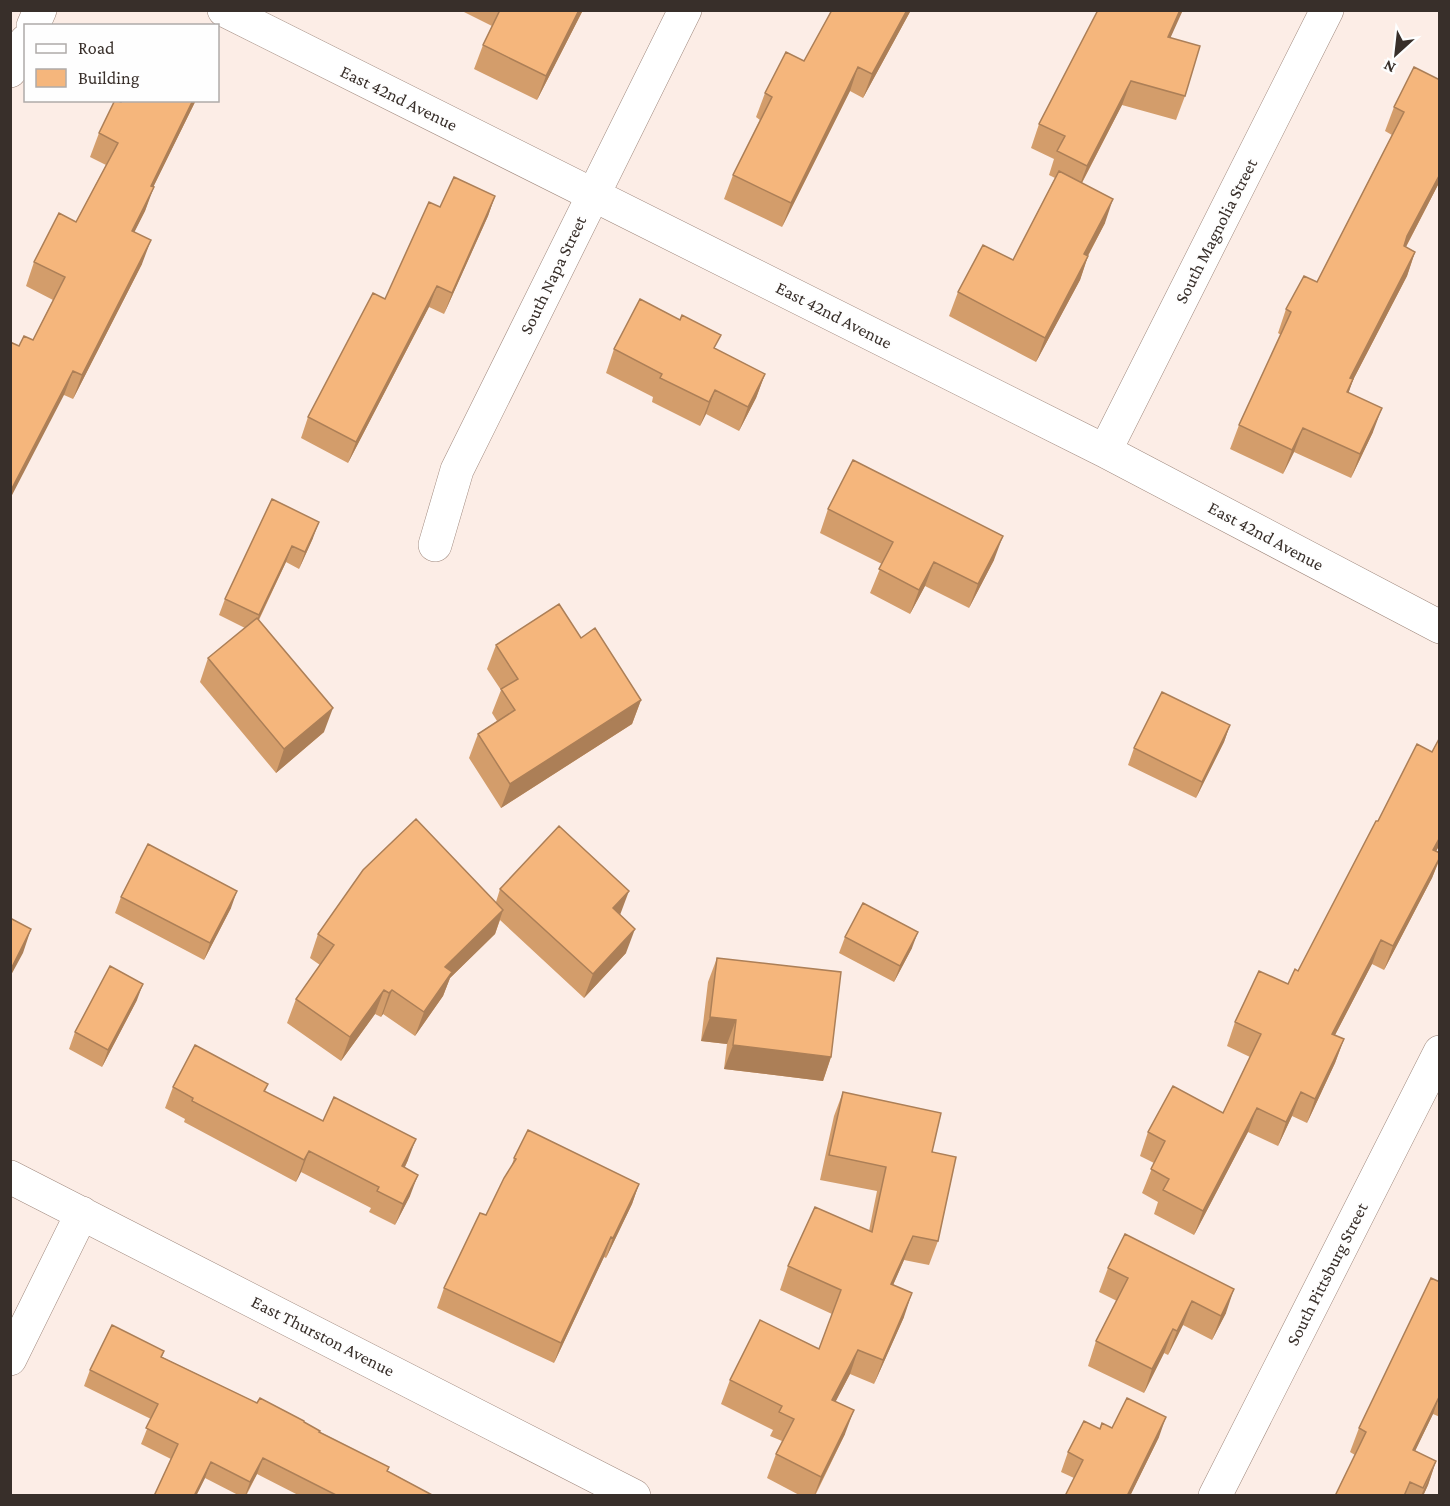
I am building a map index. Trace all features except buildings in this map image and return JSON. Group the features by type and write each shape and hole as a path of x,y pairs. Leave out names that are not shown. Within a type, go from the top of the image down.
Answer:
{"street":[{"path":"34,24 40,10"},
{"name":"East 42nd Avenue","path":"224,10 1105,451 1440,627"},
{"name":"South Napa Street","path":"435,545 457,470 684,10"},
{"name":"South Magnolia Street","path":"1105,451 1328,10"},
{"path":"10,71 24,45"},
{"name":"South Pittsburg Street","path":"1215,1496 1440,1052"},
{"name":"East Thurston Avenue","path":"10,1177 634,1496"},
{"path":"10,1359 82,1214"}]}
